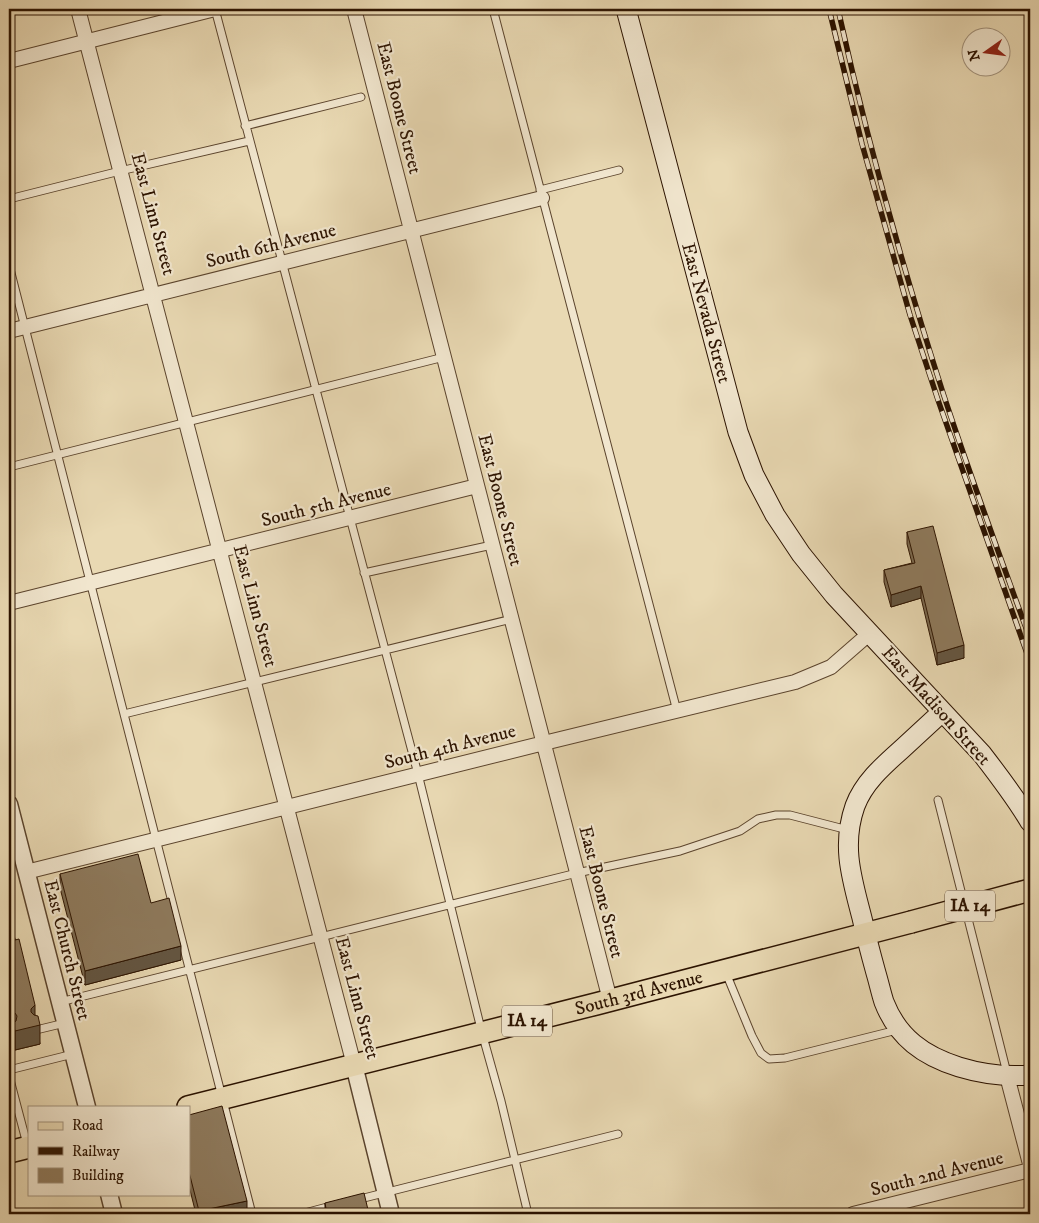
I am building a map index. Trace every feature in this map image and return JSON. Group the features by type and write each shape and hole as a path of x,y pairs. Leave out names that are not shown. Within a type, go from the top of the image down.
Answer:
{"main road":[{"name":"East Nevada Street","path":"626,9 738,432 754,475 775,515 801,554 834,595"},
{"name":"East Madison Street","path":"834,595 982,754 1023,809 1030,822"},
{"path":"942,712 881,768 867,784 856,804 849,830 847,850 851,876 865,934 884,1003 894,1022 913,1044 931,1056 962,1068 1007,1076 1030,1075"},
{"name":"South 3rd Avenue","path":"190,1106 482,1033 1030,890"}],"street":[{"name":"East Linn Street","path":"78,9 354,1065 391,1214"},
{"path":"9,61 215,9"},
{"name":"East Boone Street","path":"354,9 610,1000"},
{"name":"South 6th Avenue","path":"9,331 153,294 412,232 541,194"},
{"name":"South 5th Avenue","path":"9,603 477,486"},
{"name":"South 4th Avenue","path":"26,872 795,682 831,668 870,633"},
{"name":"East Church Street","path":"9,804 87,1106"},
{"path":"1007,1076 1030,1164"},
{"name":"South 2nd Avenue","path":"853,1214 900,1209 1030,1170"},
{"path":"110,1196 114,1214"}],"lane":[{"path":"215,9 418,774 528,1214"},
{"path":"493,9 676,711"},
{"path":"246,126 361,97"},
{"path":"9,199 120,170 249,141"},
{"path":"541,194 619,170"},
{"path":"9,265 252,1214"},
{"path":"9,467 444,357"},
{"path":"364,573 492,545"},
{"path":"124,714 512,619"},
{"path":"938,800 1007,1076"},
{"path":"60,1002 577,874 680,851 740,831 758,819 776,815 790,815 849,830"},
{"path":"725,970 752,1036 761,1053 769,1059 785,1058 900,1030"},
{"path":"36,1030 65,1023"},
{"path":"9,1070 73,1054"},
{"path":"9,1076 22,1149"},
{"path":"345,1203 618,1134"},
{"path":"301,1214 336,1205"}],"building":[{"path":"933,526 964,645 937,653 921,586 891,595 884,570 915,563 907,532"},
{"path":"138,854 151,903 169,898 181,946 85,971 60,874"},
{"path":"9,916 15,940 19,939 35,1005 31,1012 38,1016 40,1025 15,1031 13,1023 16,1021 17,1016 9,1010"},
{"path":"222,1106 247,1201 199,1211 190,1176 190,1115"},
{"path":"364,1193 369,1214 327,1214 325,1203"}],"railway":[{"path":"829,9 862,144 910,315 1030,662"},
{"path":"838,9 873,156 914,300 954,427 1030,639"}]}
